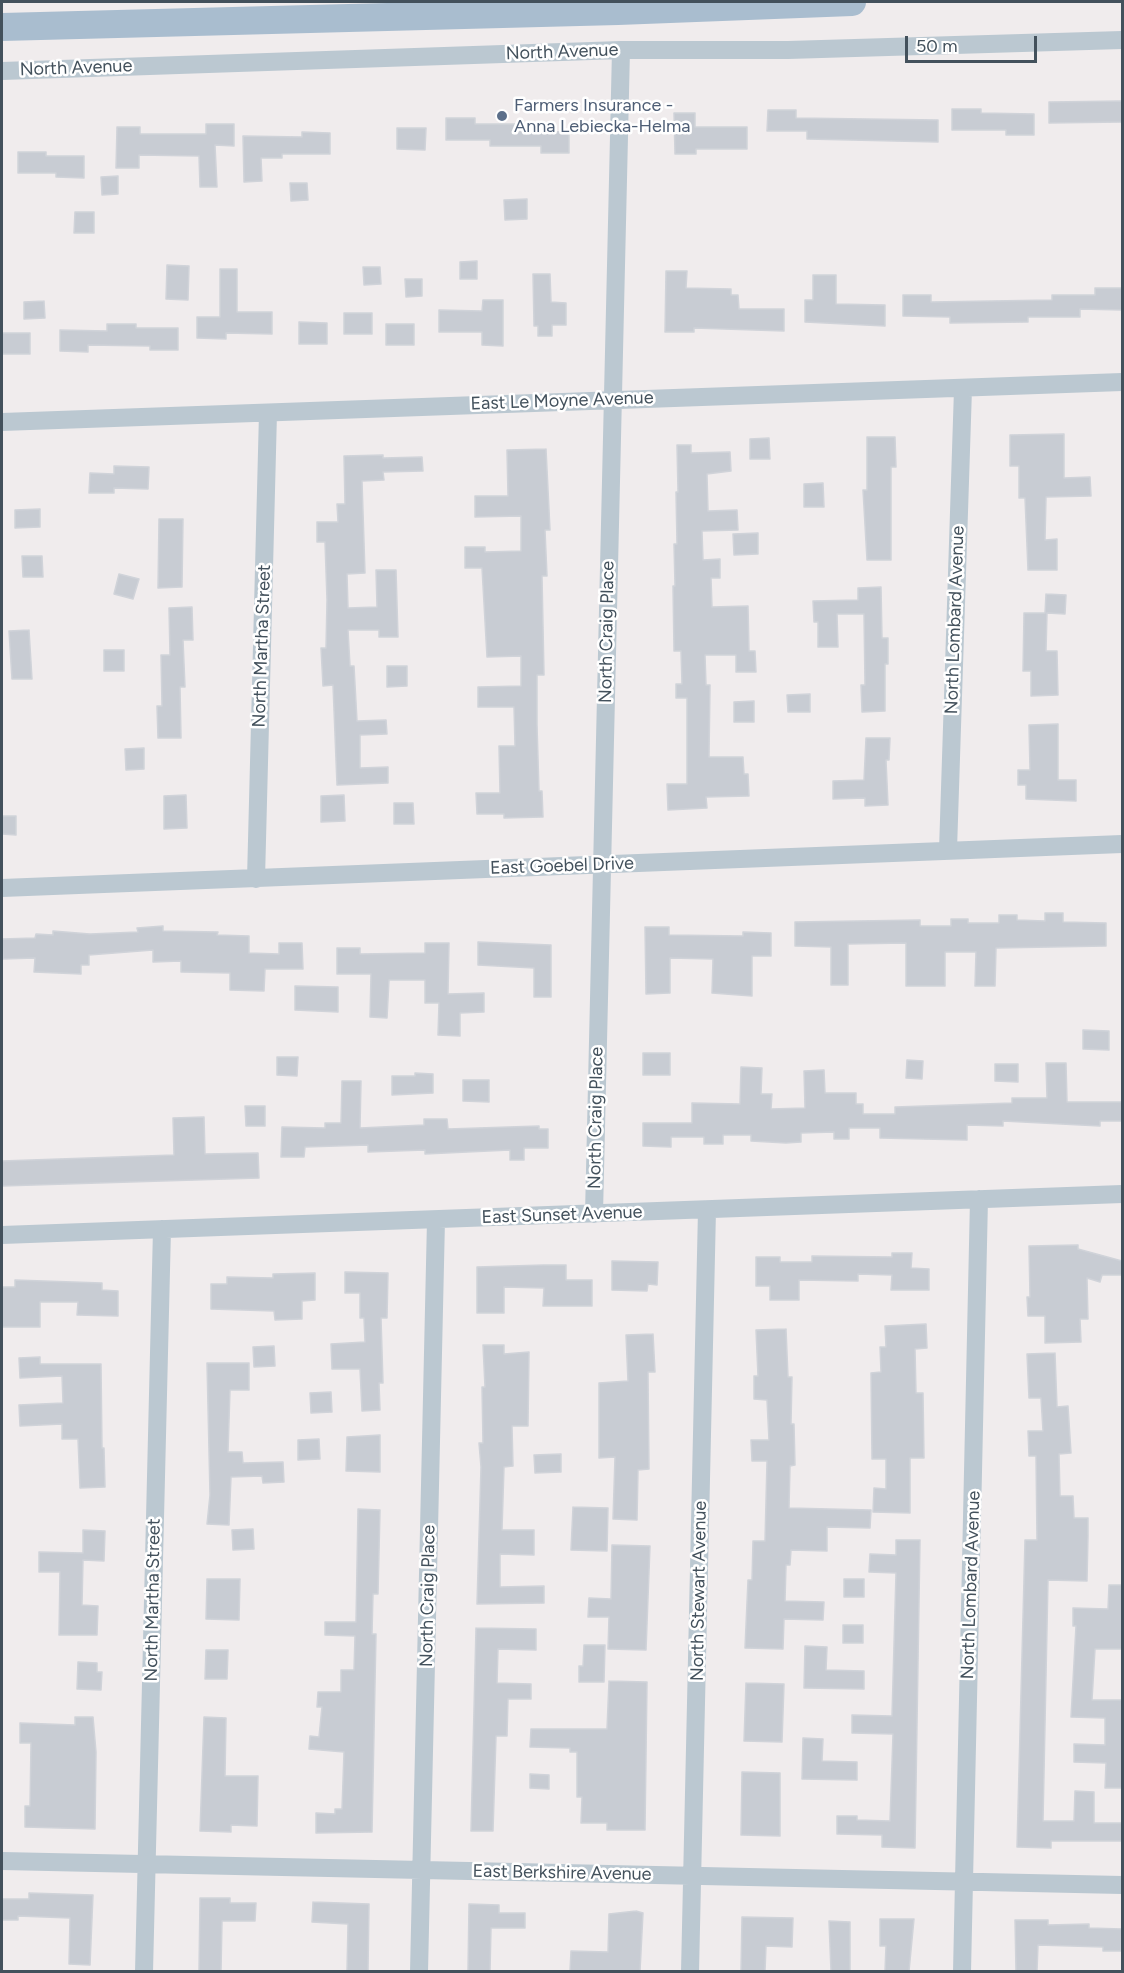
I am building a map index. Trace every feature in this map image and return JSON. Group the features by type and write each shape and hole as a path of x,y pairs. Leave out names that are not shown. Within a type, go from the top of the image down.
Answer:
{"main road":[{"path":"2,27 618,11 852,2"}],"street":[{"name":"North Avenue","path":"2,70 621,50 788,50 1122,40"},
{"name":"North Craig Place","path":"594,1214 621,50"},
{"name":"East Le Moyne Avenue","path":"2,422 1122,382"},
{"name":"North Lombard Avenue","path":"948,850 963,389"},
{"name":"North Martha Street","path":"256,879 268,413"},
{"name":"East Goebel Drive","path":"2,888 1122,844"},
{"name":"East Sunset Avenue","path":"2,1235 1122,1194"},
{"name":"North Lombard Avenue","path":"962,1971 979,1199"},
{"name":"North Stewart Avenue","path":"690,1971 707,1210"},
{"name":"North Craig Place","path":"419,1971 436,1220"},
{"name":"North Martha Street","path":"144,1971 162,1229"},
{"name":"East Berkshire Avenue","path":"2,1861 1122,1885"}],"building":[{"path":"1122,101 1122,122 1049,123 1049,102"},
{"path":"952,109 981,109 981,113 1034,114 1034,135 1006,135 1006,130 952,130"},
{"path":"768,110 796,110 796,118 938,120 938,142 807,139 807,131 767,131"},
{"path":"674,113 695,113 695,127 747,127 747,149 696,149 696,154 675,154"},
{"path":"446,118 475,118 475,124 519,124 518,131 569,132 569,153 541,153 541,146 490,146 490,140 446,140"},
{"path":"206,124 234,124 234,146 215,145 217,187 200,187 199,156 139,155 139,168 116,168 117,127 140,127 140,134 206,134"},
{"path":"397,128 426,128 425,150 397,149"},
{"path":"302,132 330,133 330,154 282,154 282,158 261,158 262,181 244,182 243,136 302,137"},
{"path":"18,152 46,152 46,156 84,156 84,178 56,177 56,173 18,173"},
{"path":"118,176 118,194 102,195 101,177"},
{"path":"290,183 307,183 308,200 291,201"},
{"path":"527,199 527,219 505,220 504,200"},
{"path":"75,212 94,212 94,233 74,233"},
{"path":"477,261 477,279 460,279 460,262"},
{"path":"167,265 189,266 188,300 166,299"},
{"path":"363,267 380,267 381,284 364,285"},
{"path":"220,269 237,269 237,312 272,312 272,334 226,333 226,339 197,338 197,317 220,317"},
{"path":"666,271 687,271 686,288 731,289 731,295 738,295 739,309 784,309 784,331 694,328 694,332 665,332"},
{"path":"533,274 550,274 551,302 566,303 566,325 552,325 552,336 538,336 538,326 534,326"},
{"path":"813,275 836,275 836,304 885,305 885,326 805,322 805,300 813,300"},
{"path":"405,279 422,279 422,296 406,297"},
{"path":"1095,288 1122,288 1122,310 1080,309 1080,317 1028,317 1028,322 950,323 950,317 903,316 903,295 931,295 931,302 1052,300 1052,295 1095,295"},
{"path":"483,300 503,300 503,346 482,345 482,332 439,332 439,310 482,311"},
{"path":"44,301 45,318 24,319 24,302"},
{"path":"344,313 372,313 372,334 344,334"},
{"path":"299,322 327,323 327,344 299,344"},
{"path":"107,324 136,324 136,328 178,328 178,350 150,350 150,346 88,345 88,352 60,351 60,330 107,331"},
{"path":"386,324 414,324 414,345 386,345"},
{"path":"2,333 30,333 30,354 2,354"},
{"path":"1064,434 1064,478 1090,477 1091,496 1046,497 1045,540 1057,539 1057,570 1028,570 1025,498 1019,498 1019,466 1010,466 1010,435"},
{"path":"867,437 895,437 896,467 891,467 891,560 867,560 863,490 867,490"},
{"path":"769,438 770,459 750,459 750,439"},
{"path":"677,445 691,445 691,453 730,452 731,471 707,474 708,511 737,510 738,530 702,531 703,560 720,559 720,578 711,578 712,607 748,606 749,651 755,651 756,672 736,672 736,655 705,655 706,685 710,685 709,757 743,757 744,774 748,774 749,796 706,797 707,808 668,810 667,784 687,784 687,698 676,698 676,684 682,684 681,651 674,651 673,586 675,586 674,544 677,544"},
{"path":"546,449 550,530 545,530 547,576 542,576 544,675 537,675 539,791 542,791 543,817 504,818 504,814 477,814 476,793 500,793 499,746 515,746 514,707 478,707 478,687 521,686 521,656 487,657 482,568 465,568 465,547 485,547 485,552 521,551 521,516 475,517 475,496 508,496 507,450"},
{"path":"383,455 383,458 422,457 423,471 383,472 384,480 362,481 365,573 347,574 348,608 377,607 376,570 396,570 398,637 379,637 379,630 348,630 350,666 354,666 357,721 386,720 387,734 360,735 360,768 388,767 388,783 337,785 333,685 323,686 321,648 326,648 325,542 317,542 317,522 338,522 337,504 345,504 344,456"},
{"path":"114,466 149,467 148,489 114,488 114,493 89,493 90,473 114,474"},
{"path":"823,483 824,507 804,507 804,484"},
{"path":"40,509 40,527 15,528 15,510"},
{"path":"159,519 183,519 182,587 158,588"},
{"path":"758,533 758,554 734,555 733,534"},
{"path":"22,556 42,556 43,577 23,577"},
{"path":"119,574 139,579 133,599 114,594"},
{"path":"881,587 882,638 888,638 888,664 885,664 885,711 862,712 861,685 865,685 864,614 837,614 838,647 818,647 818,622 814,622 813,601 858,600 858,588"},
{"path":"1046,594 1066,595 1065,614 1047,613 1046,651 1057,651 1058,695 1031,696 1031,671 1023,671 1024,613 1045,613"},
{"path":"192,607 193,640 183,640 185,687 180,687 181,738 158,738 157,706 162,706 161,655 170,655 169,608"},
{"path":"29,630 32,679 12,679 9,631"},
{"path":"104,650 124,650 124,671 104,671"},
{"path":"387,666 407,666 407,686 387,687"},
{"path":"810,694 810,712 788,712 787,695"},
{"path":"754,701 754,722 734,722 734,702"},
{"path":"1058,724 1058,780 1076,780 1076,801 1026,799 1026,785 1018,785 1018,770 1030,770 1029,725"},
{"path":"866,738 890,738 889,760 886,760 888,805 865,806 865,798 833,799 833,781 864,780"},
{"path":"144,748 144,769 126,770 125,749"},
{"path":"186,795 187,828 164,829 164,796"},
{"path":"344,795 345,821 321,822 321,796"},
{"path":"394,803 413,803 414,824 394,824"},
{"path":"2,816 16,816 16,835 2,834"},
{"path":"1045,913 1063,913 1063,922 1106,923 1106,946 996,948 995,986 975,986 976,952 945,952 945,986 906,986 906,943 848,944 848,985 831,985 831,947 795,946 795,922 920,920 920,926 951,926 951,919 968,919 968,923 999,923 999,915 1017,915 1017,920 1045,921"},
{"path":"163,926 163,931 218,932 217,935 249,936 249,953 279,954 279,943 302,943 303,969 265,969 264,991 230,990 230,973 181,972 181,961 153,962 153,950 89,955 89,965 81,965 81,974 34,972 35,958 3,959 2,939 35,938 36,934 53,935 53,931 90,934 138,932 137,928"},
{"path":"645,927 669,927 669,935 743,936 743,932 771,933 771,956 752,956 752,996 712,993 713,959 670,958 670,993 646,994"},
{"path":"478,942 551,945 551,997 534,997 534,968 478,965"},
{"path":"425,943 449,943 448,994 484,993 484,1012 460,1013 460,1036 438,1035 439,1003 425,1003 425,980 389,980 387,1018 370,1017 371,974 337,974 337,948 360,948 360,954 425,953"},
{"path":"295,986 338,987 338,1012 295,1010"},
{"path":"1083,1030 1109,1031 1109,1050 1083,1049"},
{"path":"643,1053 670,1053 670,1075 643,1075"},
{"path":"277,1057 298,1057 297,1076 277,1075"},
{"path":"907,1060 923,1061 922,1079 906,1078"},
{"path":"1046,1063 1066,1063 1067,1102 1122,1102 1122,1121 1100,1121 1100,1126 1003,1121 1003,1126 967,1125 967,1140 880,1138 880,1128 849,1128 849,1139 834,1139 834,1132 801,1133 801,1142 786,1143 751,1141 751,1135 723,1135 723,1144 704,1144 704,1137 671,1137 671,1147 643,1146 643,1123 692,1123 692,1103 740,1104 741,1067 762,1068 761,1094 772,1094 771,1109 805,1108 804,1071 824,1070 825,1093 856,1093 856,1104 863,1104 863,1114 895,1114 895,1107 1012,1103 1012,1098 1047,1098"},
{"path":"995,1064 1018,1064 1018,1082 995,1081"},
{"path":"415,1073 433,1074 433,1093 392,1095 392,1076 415,1076"},
{"path":"463,1080 489,1080 489,1102 463,1101"},
{"path":"342,1081 361,1081 360,1128 424,1125 424,1119 447,1119 448,1129 539,1126 539,1129 548,1129 548,1148 524,1148 524,1160 510,1160 510,1150 425,1154 425,1150 368,1152 368,1145 305,1147 304,1157 281,1157 282,1127 325,1128 325,1123 341,1123"},
{"path":"245,1106 265,1106 265,1126 246,1126"},
{"path":"204,1117 205,1154 258,1153 259,1178 2,1186 2,1161 174,1155 173,1118"},
{"path":"1078,1245 1078,1249 1122,1261 1122,1275 1102,1275 1100,1282 1087,1278 1088,1319 1080,1319 1081,1342 1045,1343 1045,1316 1028,1316 1029,1246"},
{"path":"892,1253 912,1253 911,1268 929,1269 929,1290 891,1290 892,1275 858,1274 858,1281 799,1280 799,1300 770,1300 770,1286 756,1286 756,1257 780,1257 780,1262 812,1262 812,1256 892,1257"},
{"path":"612,1261 658,1262 657,1285 648,1284 647,1291 612,1290"},
{"path":"566,1265 566,1280 592,1280 592,1306 543,1306 544,1288 504,1287 504,1313 477,1313 477,1267"},
{"path":"345,1272 388,1273 387,1318 381,1318 383,1383 379,1383 380,1410 362,1411 360,1369 332,1369 331,1344 365,1342 364,1318 360,1318 360,1293 345,1293"},
{"path":"315,1273 315,1300 302,1301 302,1319 275,1320 274,1311 211,1309 211,1284 227,1284 227,1277 273,1278 273,1274"},
{"path":"15,1280 102,1283 102,1290 118,1291 118,1316 77,1315 78,1302 40,1302 40,1327 2,1327 2,1287 15,1287"},
{"path":"926,1324 927,1348 915,1349 916,1393 923,1393 924,1458 910,1458 910,1513 873,1512 874,1488 886,1489 886,1459 872,1459 871,1373 881,1372 880,1347 886,1347 885,1326"},
{"path":"786,1329 788,1377 792,1377 791,1424 794,1424 795,1465 790,1466 789,1508 871,1510 870,1528 827,1527 827,1551 791,1550 790,1565 786,1565 785,1601 824,1602 823,1620 784,1619 783,1649 745,1648 748,1580 752,1580 753,1541 765,1541 767,1461 752,1461 751,1440 769,1440 767,1400 754,1399 754,1376 758,1376 756,1330"},
{"path":"653,1334 655,1372 648,1372 649,1469 638,1470 637,1520 613,1519 615,1457 599,1458 599,1383 628,1381 626,1335"},
{"path":"483,1345 504,1345 504,1354 529,1352 528,1426 512,1426 513,1466 504,1467 502,1530 534,1530 534,1555 500,1554 500,1587 544,1586 544,1603 477,1604 481,1467 479,1443 483,1443 482,1387 485,1387"},
{"path":"274,1346 275,1366 254,1367 253,1347"},
{"path":"1055,1353 1057,1407 1068,1406 1071,1453 1059,1454 1060,1496 1073,1496 1074,1518 1088,1518 1087,1581 1048,1580 1043,1821 1074,1821 1075,1791 1094,1792 1094,1823 1122,1823 1122,1841 1051,1841 1051,1848 1017,1847 1025,1540 1037,1540 1036,1456 1029,1456 1028,1431 1043,1431 1041,1398 1029,1398 1027,1354"},
{"path":"40,1357 40,1364 101,1364 105,1487 80,1488 78,1439 62,1439 62,1424 20,1426 19,1405 63,1403 62,1376 20,1378 19,1358"},
{"path":"207,1363 249,1363 249,1390 230,1390 228,1452 242,1452 243,1463 283,1462 284,1482 263,1483 262,1476 231,1477 229,1525 207,1524 210,1495"},
{"path":"331,1392 332,1412 311,1413 310,1393"},
{"path":"380,1435 380,1472 346,1471 347,1437"},
{"path":"319,1439 320,1459 298,1460 298,1440"},
{"path":"561,1454 561,1472 535,1473 534,1455"},
{"path":"573,1507 608,1508 607,1551 571,1550"},
{"path":"358,1509 380,1510 378,1594 373,1594 372,1634 376,1634 372,1832 316,1833 316,1813 335,1814 335,1809 342,1809 344,1752 309,1749 310,1736 319,1737 322,1707 317,1707 318,1692 341,1692 341,1670 354,1670 355,1636 325,1635 325,1622 356,1622"},
{"path":"253,1529 254,1549 233,1550 232,1530"},
{"path":"83,1530 105,1531 104,1561 83,1560 82,1605 98,1606 97,1635 59,1635 60,1572 39,1572 39,1552 83,1553"},
{"path":"896,1540 920,1540 915,1848 882,1847 882,1835 837,1834 837,1816 857,1816 857,1820 890,1821 893,1734 852,1733 852,1715 892,1716 896,1573 869,1572 870,1554 896,1555"},
{"path":"612,1545 650,1546 646,1650 608,1649 609,1617 588,1617 589,1598 611,1599"},
{"path":"207,1579 240,1579 239,1620 206,1619"},
{"path":"844,1579 864,1579 864,1597 844,1597"},
{"path":"1109,1585 1122,1585 1122,1649 1095,1649 1092,1700 1122,1700 1122,1788 1105,1788 1106,1763 1074,1762 1074,1744 1105,1745 1105,1718 1071,1717 1076,1626 1073,1626 1073,1608 1108,1609"},
{"path":"843,1625 863,1625 863,1643 843,1643"},
{"path":"476,1628 536,1629 536,1650 498,1649 497,1683 531,1684 531,1699 508,1699 507,1736 496,1736 493,1831 471,1831"},
{"path":"584,1645 605,1645 604,1682 579,1682 579,1666 583,1666"},
{"path":"805,1646 827,1647 826,1670 864,1671 864,1689 804,1688"},
{"path":"206,1650 228,1650 227,1679 205,1679"},
{"path":"78,1662 97,1663 97,1672 102,1672 101,1690 77,1689"},
{"path":"609,1681 647,1682 645,1830 607,1830 607,1823 581,1823 582,1797 577,1797 577,1752 570,1752 570,1748 530,1747 531,1729 607,1729"},
{"path":"746,1683 784,1684 782,1742 744,1741"},
{"path":"75,1717 93,1717 96,1752 95,1829 25,1827 25,1806 30,1806 31,1743 20,1743 20,1723 75,1725"},
{"path":"204,1717 226,1718 225,1776 258,1776 257,1826 231,1825 231,1832 200,1831"},
{"path":"803,1738 823,1739 822,1761 857,1762 857,1780 802,1779"},
{"path":"742,1772 780,1773 780,1836 741,1835"},
{"path":"530,1774 549,1775 549,1789 530,1788"},
{"path":"29,1893 93,1895 90,1965 69,1964 70,1918 18,1916 18,1920 2,1920 2,1899 29,1899"},
{"path":"200,1898 230,1898 230,1903 256,1903 255,1921 222,1921 221,1971 199,1971"},
{"path":"313,1902 369,1904 368,1971 347,1971 348,1924 312,1922"},
{"path":"469,1904 499,1905 499,1913 525,1913 525,1928 491,1928 490,1971 468,1971"},
{"path":"636,1911 643,1913 640,1971 570,1971 571,1951 608,1952 609,1914"},
{"path":"742,1917 793,1918 792,1947 766,1946 765,1971 741,1971"},
{"path":"880,1919 914,1919 909,1971 885,1971 886,1946 880,1946"},
{"path":"1015,1920 1048,1920 1048,1925 1089,1924 1089,1928 1122,1929 1121,1951 1103,1951 1103,1947 1038,1945 1037,1971 1016,1971"},
{"path":"829,1921 850,1922 850,1971 831,1971"}],"place":[{"name":"Farmers Insurance - Anna Lebiecka-Helma","path":"502,116"}]}
